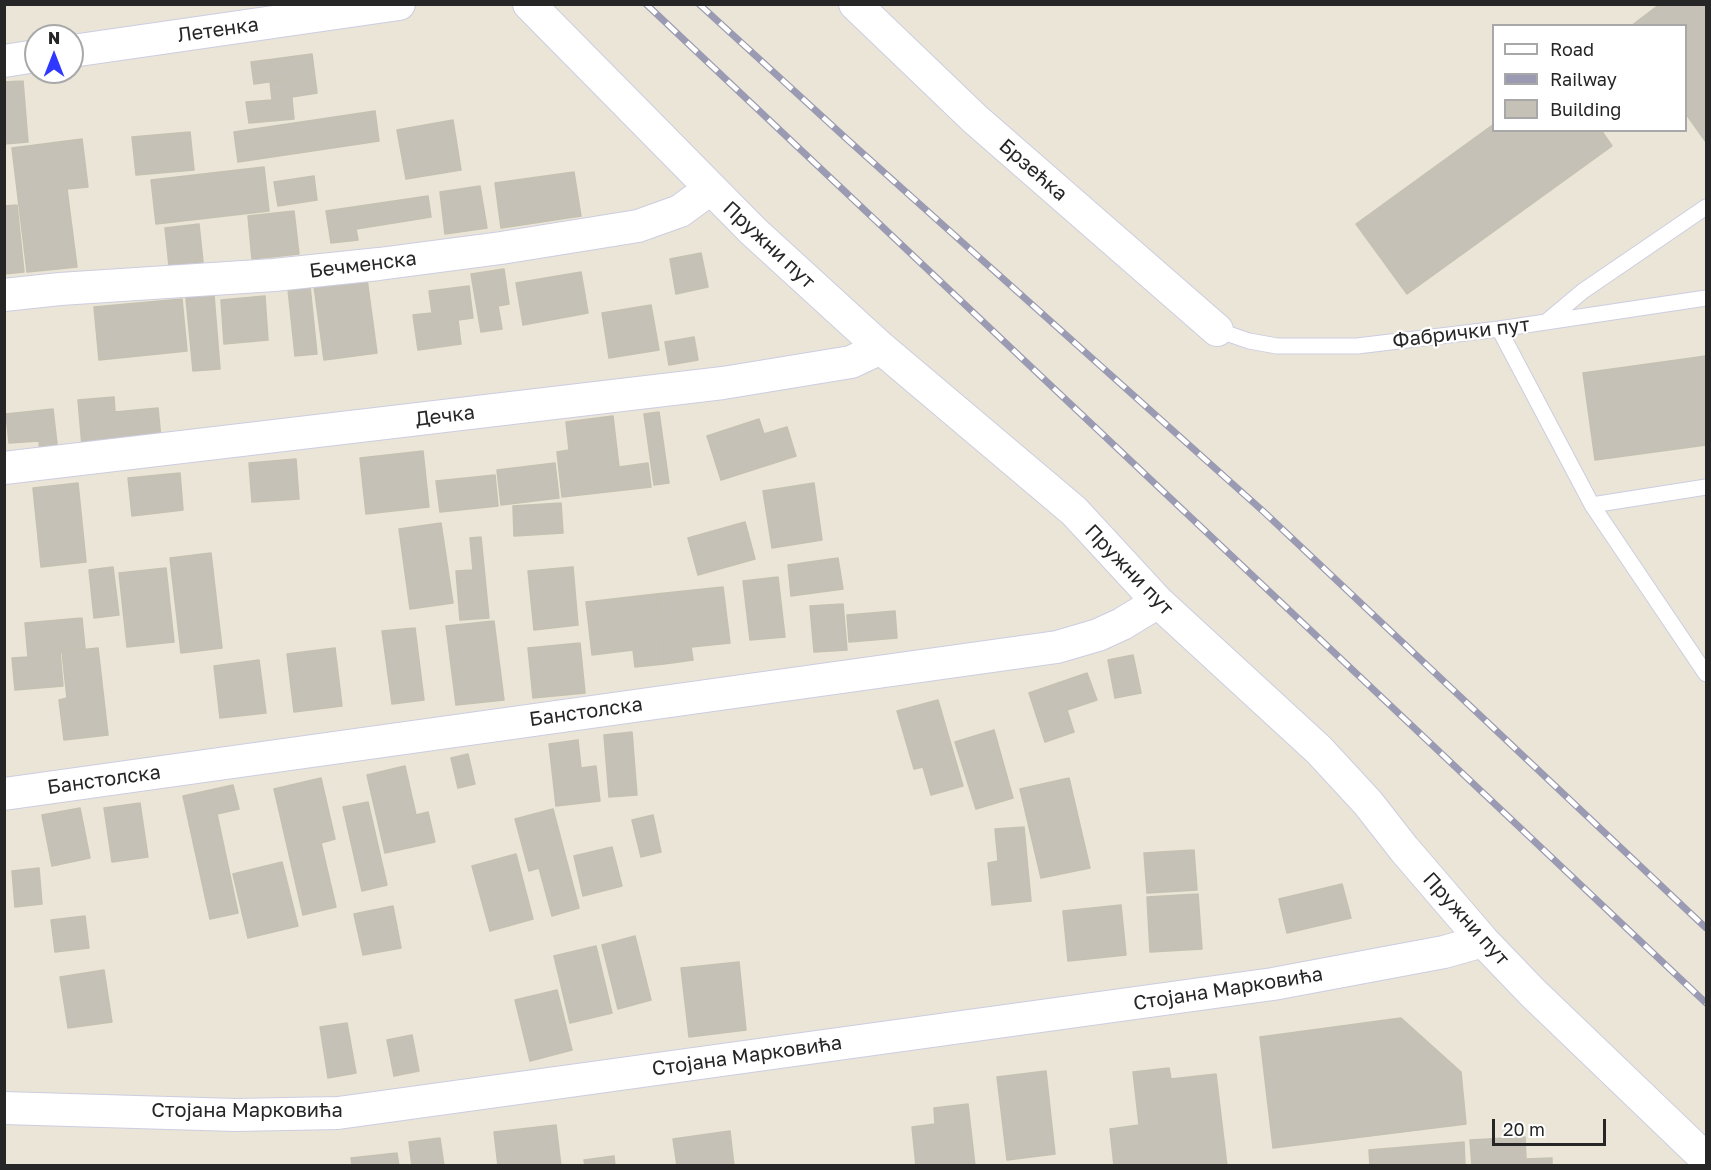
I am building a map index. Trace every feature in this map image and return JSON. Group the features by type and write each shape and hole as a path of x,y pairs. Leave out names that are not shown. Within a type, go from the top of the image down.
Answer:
{"street":[{"name":"Летенка","path":"84,49 399,4"},
{"name":"Пружни пут","path":"529,4 753,231 881,348 1074,511 1158,602 1319,750 1368,804 1483,941 1533,993 1707,1159"},
{"name":"Брзећка","path":"855,4 975,119 1217,330"},
{"path":"4,61 24,58"},
{"name":"Бечменска","path":"4,295 60,289 274,275 501,248 638,226 680,211 710,189"},
{"name":"Дечка","path":"4,468 723,383 852,362 881,348"},
{"name":"Банстолска","path":"4,794 1057,647 1098,635 1122,624 1158,602"},
{"name":"Стојана Марковића","path":"4,1108 235,1115 338,1113 1273,984 1443,952 1483,941"}],"lane":[{"path":"1546,322 1583,291 1707,207"},
{"name":"Фабрички пут","path":"1217,330 1249,341 1277,346 1357,346 1499,329 1707,298"},
{"path":"1499,329 1592,505 1707,674"},
{"path":"1592,505 1707,487"}],"building":[{"path":"1660,4 1706,4 1706,142 1687,115 1687,24 1634,24"},
{"path":"312,54 317,93 292,97 290,79 254,84 251,62"},
{"path":"290,79 294,119 249,123 246,102 272,100 270,81"},
{"path":"23,81 28,142 4,144 4,82"},
{"path":"375,111 379,141 238,162 234,132"},
{"path":"453,120 461,170 406,179 397,130"},
{"path":"1492,125 1492,132 1602,132 1612,146 1407,294 1356,224"},
{"path":"190,132 194,170 136,175 132,137"},
{"path":"82,139 88,187 67,189 77,267 27,272 12,148"},
{"path":"264,167 269,211 156,224 151,180"},
{"path":"574,172 581,216 501,228 495,183"},
{"path":"314,176 317,200 278,206 274,182"},
{"path":"480,186 487,228 445,234 440,192"},
{"path":"428,196 431,217 356,229 358,240 331,243 326,211"},
{"path":"17,205 24,272 4,274 4,206"},
{"path":"294,211 299,254 252,259 248,216"},
{"path":"199,224 203,262 169,266 165,228"},
{"path":"701,253 708,287 676,294 670,259"},
{"path":"504,269 509,304 498,306 502,329 481,332 471,274"},
{"path":"581,272 588,313 523,325 516,283"},
{"path":"367,279 377,353 324,360 314,286"},
{"path":"310,286 317,354 295,356 288,289"},
{"path":"469,286 473,318 458,320 461,344 418,350 413,315 432,313 429,291"},
{"path":"214,295 220,369 193,371 186,298"},
{"path":"265,296 268,340 224,344 221,300"},
{"path":"182,299 187,351 99,360 94,307"},
{"path":"651,305 659,350 609,358 602,313"},
{"path":"694,337 698,360 669,365 665,342"},
{"path":"1706,356 1706,445 1595,460 1583,373"},
{"path":"114,397 115,412 158,408 161,439 82,446 78,400"},
{"path":"53,409 58,453 40,454 39,441 9,443 6,414"},
{"path":"659,412 669,483 654,485 644,414"},
{"path":"613,416 619,467 648,463 651,487 562,497 557,452 569,450 566,422"},
{"path":"759,419 764,434 787,427 796,456 721,480 707,436"},
{"path":"423,451 429,507 366,514 360,458"},
{"path":"296,459 299,499 252,502 249,463"},
{"path":"555,463 559,498 501,505 497,470"},
{"path":"180,473 183,510 132,516 128,478"},
{"path":"495,475 498,506 440,512 436,481"},
{"path":"78,483 86,562 41,567 33,488"},
{"path":"814,483 822,540 772,548 763,491"},
{"path":"561,503 563,533 514,536 513,506"},
{"path":"745,522 755,559 698,575 688,538"},
{"path":"441,523 453,603 410,609 399,529"},
{"path":"481,537 489,618 460,620 456,571 473,570 470,538"},
{"path":"211,553 222,648 181,653 170,558"},
{"path":"838,558 843,589 791,596 788,565"},
{"path":"113,567 119,615 94,618 89,570"},
{"path":"573,567 578,625 534,630 528,571"},
{"path":"166,568 174,642 127,647 119,573"},
{"path":"778,577 785,637 750,640 743,581"},
{"path":"723,587 730,643 691,647 693,660 664,664 656,594"},
{"path":"656,594 664,664 635,667 633,650 592,655 586,602"},
{"path":"843,604 847,650 814,652 810,606"},
{"path":"895,611 897,638 849,642 847,615"},
{"path":"82,618 85,649 60,652 63,686 15,690 12,658 28,657 25,623"},
{"path":"494,621 504,700 456,705 446,626"},
{"path":"415,628 424,700 392,704 382,631"},
{"path":"580,643 585,693 533,698 528,648"},
{"path":"98,648 108,735 64,740 59,700 67,698 62,652"},
{"path":"335,648 342,706 294,712 287,654"},
{"path":"1133,655 1141,693 1115,698 1108,660"},
{"path":"259,660 266,713 220,718 214,666"},
{"path":"1087,673 1097,700 1067,710 1074,732 1045,742 1029,693"},
{"path":"938,700 963,786 931,795 923,767 914,769 897,711"},
{"path":"994,730 1013,798 976,809 955,742"},
{"path":"632,732 637,795 609,797 604,735"},
{"path":"578,740 581,768 596,766 600,801 556,806 549,744"},
{"path":"468,754 475,784 458,788 451,758"},
{"path":"405,766 416,815 428,812 435,842 385,853 367,775"},
{"path":"321,778 335,839 321,843 336,907 303,915 274,789"},
{"path":"1069,778 1090,868 1041,878 1020,789"},
{"path":"233,785 239,809 217,814 238,913 210,919 183,796"},
{"path":"368,802 387,885 362,891 343,807"},
{"path":"140,803 148,857 112,862 104,808"},
{"path":"80,808 90,858 52,866 42,815"},
{"path":"553,809 579,908 552,916 539,868 529,871 515,819"},
{"path":"653,815 661,852 641,857 632,820"},
{"path":"1024,827 1031,901 992,905 988,863 998,861 995,829"},
{"path":"612,847 622,886 583,896 574,856"},
{"path":"1194,850 1197,890 1147,893 1144,853"},
{"path":"516,854 533,919 490,931 472,866"},
{"path":"282,862 298,926 248,938 233,874"},
{"path":"39,868 42,904 15,907 12,871"},
{"path":"1342,884 1351,918 1287,933 1279,899"},
{"path":"1198,894 1202,949 1150,952 1147,897"},
{"path":"1121,905 1126,955 1068,961 1063,911"},
{"path":"393,906 401,948 363,955 354,914"},
{"path":"85,916 89,948 55,952 51,920"},
{"path":"635,936 651,1000 618,1009 602,945"},
{"path":"596,946 612,1013 570,1023 554,956"},
{"path":"739,962 746,1030 689,1037 681,968"},
{"path":"104,970 112,1022 68,1028 60,977"},
{"path":"557,990 572,1050 530,1061 515,1000"},
{"path":"1401,1018 1461,1072 1466,1124 1273,1148 1260,1037"},
{"path":"347,1023 356,1073 328,1078 320,1027"},
{"path":"412,1035 419,1071 394,1076 387,1040"},
{"path":"1169,1068 1171,1079 1216,1074 1227,1166 1114,1166 1110,1129 1139,1125 1133,1072"},
{"path":"1046,1071 1055,1154 1007,1160 997,1077"},
{"path":"968,1104 975,1166 916,1166 912,1127 935,1124 934,1108"},
{"path":"556,1125 561,1166 498,1166 494,1132"},
{"path":"730,1131 734,1166 677,1166 673,1139"},
{"path":"1525,1137 1526,1159 1552,1158 1552,1166 1472,1166 1470,1140"},
{"path":"440,1138 444,1166 412,1166 409,1142"},
{"path":"1464,1142 1465,1166 1370,1166 1369,1150"},
{"path":"397,1153 399,1166 352,1166 351,1158"},
{"path":"614,1156 615,1166 585,1166 584,1160"}],"railway":[{"path":"646,4 1706,1003"},
{"path":"699,4 1264,512 1706,928"}]}
